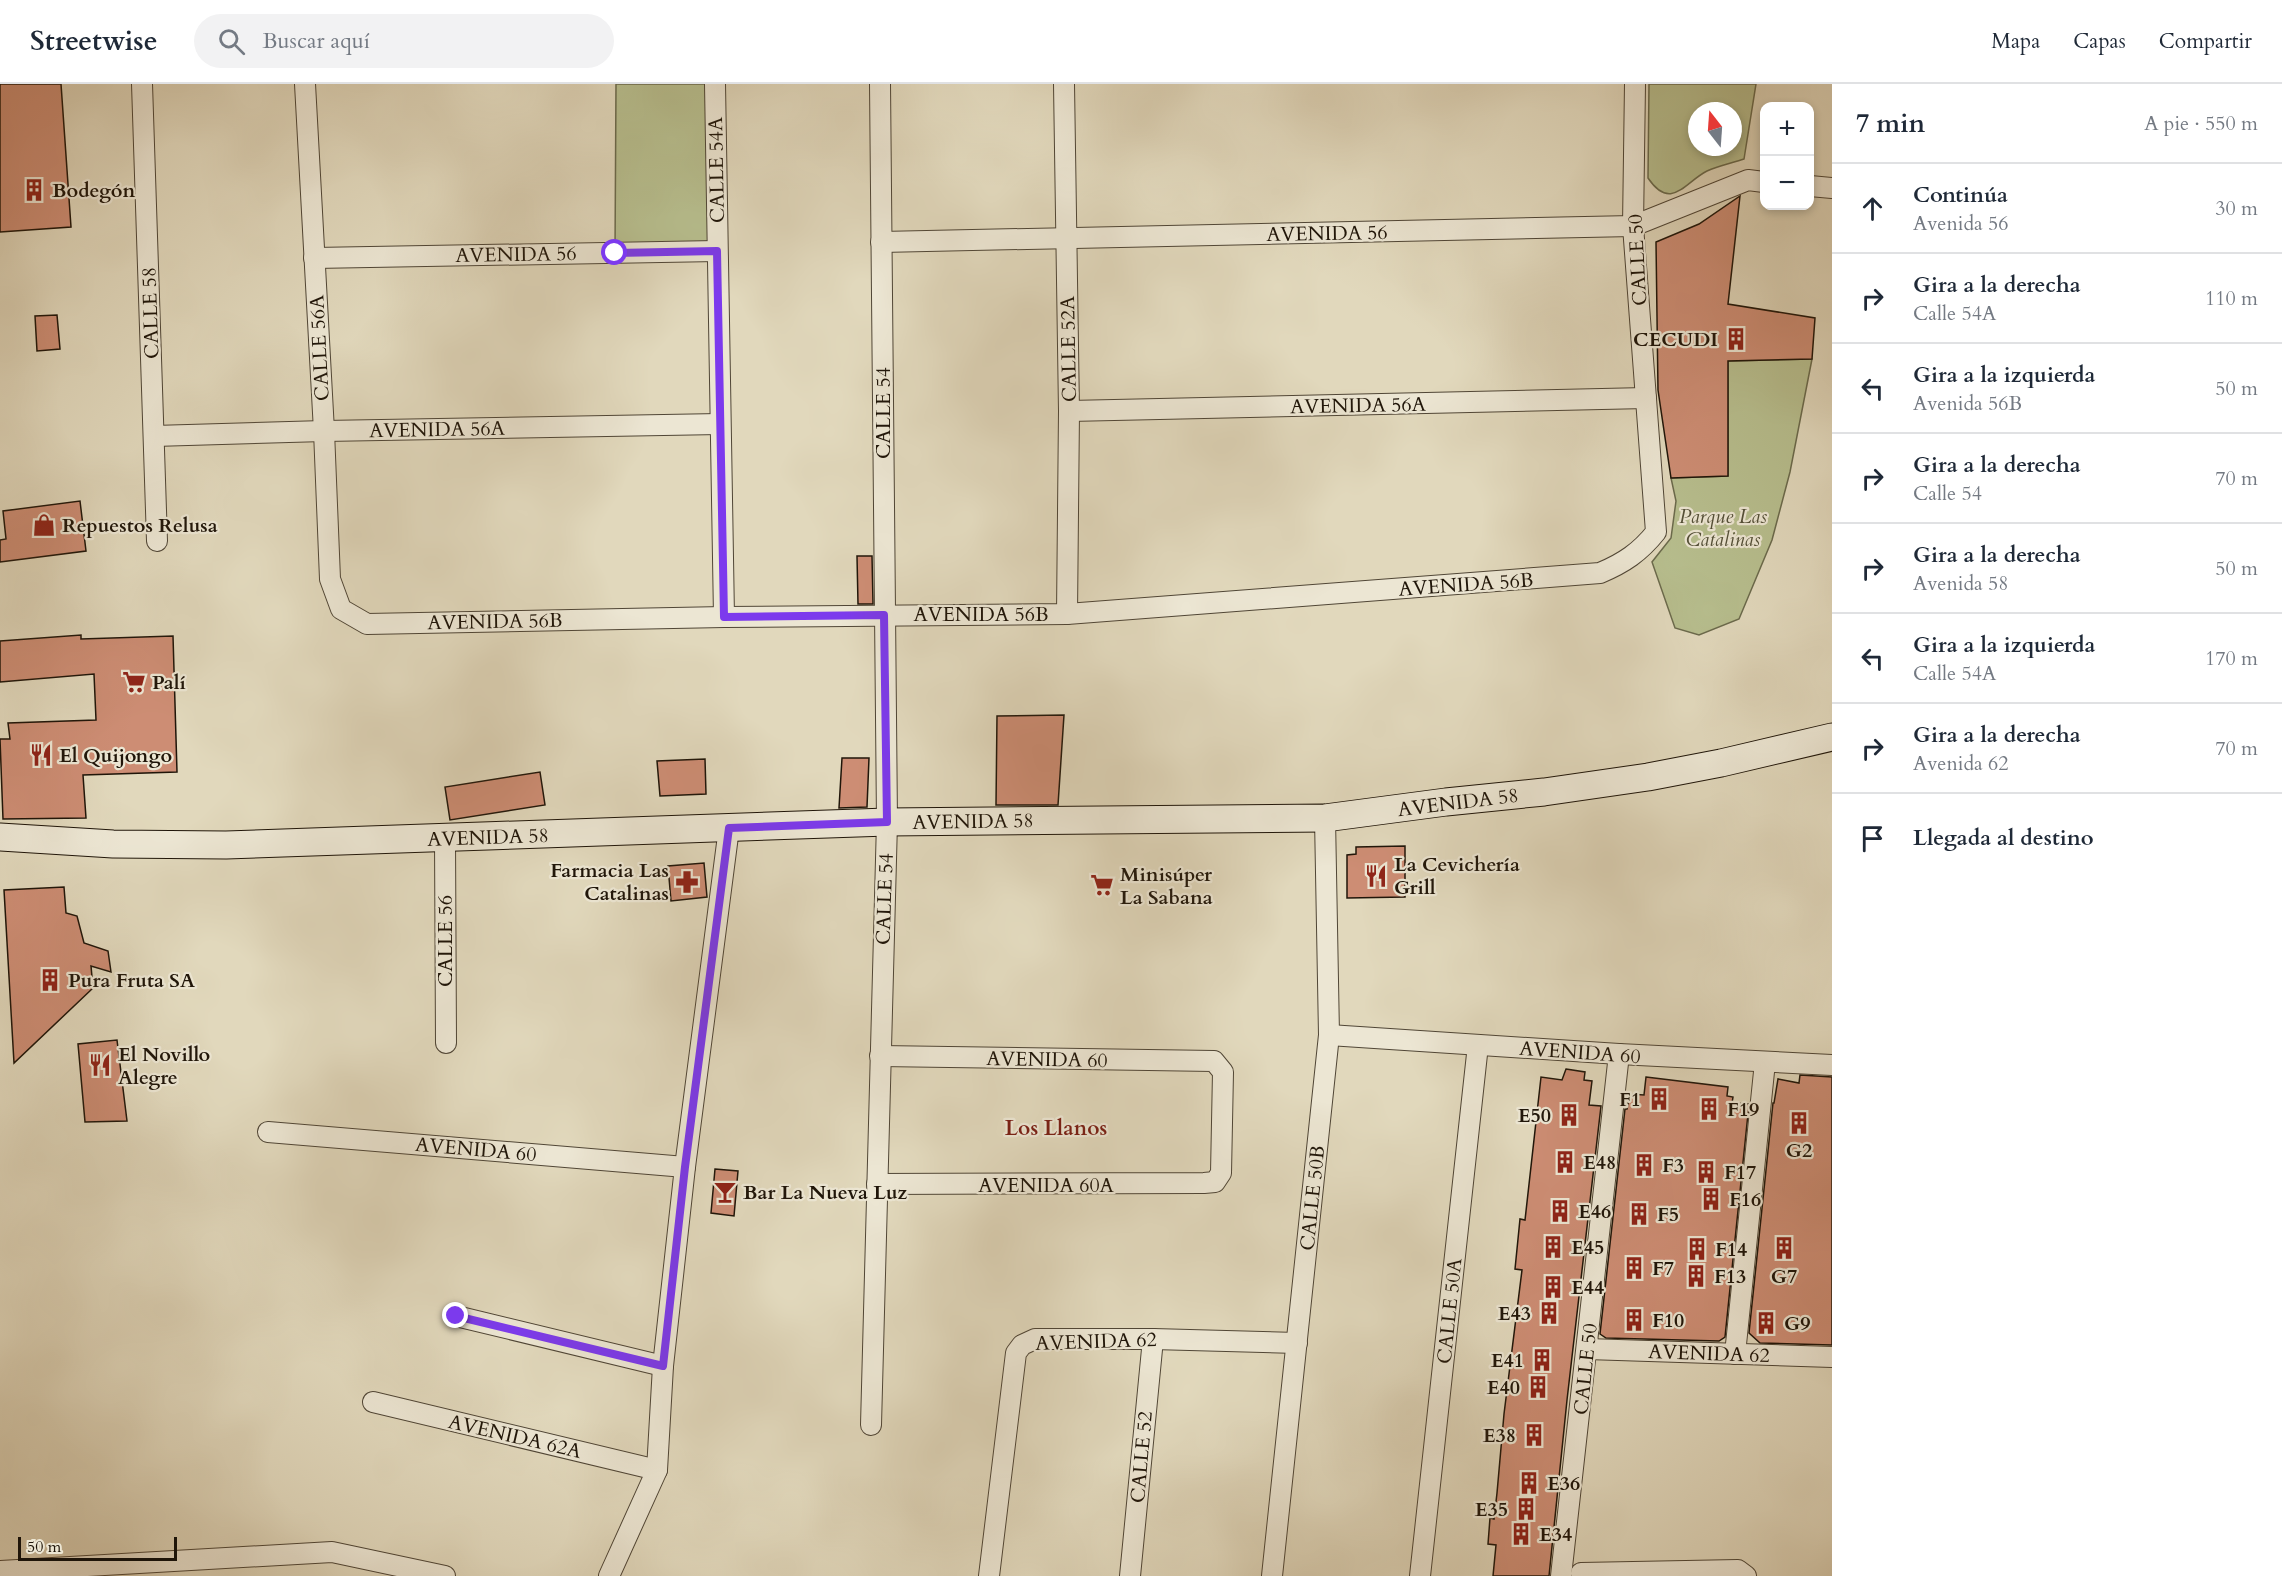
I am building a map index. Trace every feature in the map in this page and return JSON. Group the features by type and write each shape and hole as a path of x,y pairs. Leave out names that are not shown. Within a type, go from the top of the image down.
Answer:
{"main road":[{"name":"AVENIDA 58","path":"0,837 113,844 226,845 887,822 1325,818 1648,777 1721,763 1832,737"}],"street":[{"name":"CALLE 58","path":"142,84 157,542"},
{"name":"CALLE 56A","path":"304,84 330,579 341,609"},
{"name":"CALLE 54A","path":"715,84 724,617"},
{"name":"CALLE 54","path":"871,1425 887,822 880,84"},
{"name":"CALLE 52A","path":"1064,84 1069,411 1067,614"},
{"name":"CALLE 50","path":"1621,564 1642,549 1656,532 1633,226 1635,84"},
{"name":"AVENIDA 56","path":"881,242 1633,226 1748,180 1760,182"},
{"path":"1814,186 1832,188"},
{"name":"AVENIDA 56","path":"314,258 717,251"},
{"name":"AVENIDA 56A","path":"1069,411 1646,398"},
{"name":"AVENIDA 56A","path":"154,436 720,424"},
{"name":"AVENIDA 56B","path":"341,609 367,624 724,617 1067,614 1600,573 1621,564"},
{"name":"CALLE 50B","path":"1272,1576 1329,1035 1325,818"},
{"path":"609,1576 657,1470 663,1366 685,1167 729,828"},
{"name":"CALLE 56","path":"445,838 446,1043"},
{"name":"AVENIDA 60","path":"1329,1035 1832,1065"},
{"name":"CALLE 50A","path":"1420,1576 1478,1045"},
{"name":"CALLE 50","path":"1561,1576 1619,1054"},
{"name":"AVENIDA 60","path":"880,1056 1214,1061 1223,1072 1221,1173 1215,1182"},
{"path":"1735,1354 1765,1062"},
{"name":"AVENIDA 60","path":"268,1132 685,1167"},
{"name":"AVENIDA 60A","path":"877,1184 1039,1185 1215,1182"},
{"path":"456,1316 663,1366"},
{"name":"AVENIDA 62","path":"989,1576 1016,1353 1022,1345 1035,1339 1297,1342"},
{"name":"CALLE 52","path":"1130,1576 1153,1339"},
{"name":"AVENIDA 62","path":"1587,1349 1832,1357"},
{"name":"AVENIDA 62A","path":"373,1402 657,1470"},
{"path":"0,1571 332,1552 445,1576"},
{"path":"1581,1573 1738,1570 1746,1576"}],"green space":[{"path":"616,84 715,84 717,251 615,253"},
{"path":"1649,84 1756,84 1744,159 1707,171 1671,194 1656,188 1648,178"},
{"name":"Parque Las Catalinas","path":"1812,359 1790,472 1772,540 1739,619 1699,635 1675,628 1652,562 1671,538 1676,501 1671,478 1728,476 1728,361"}],"building":[{"path":"0,84 61,84 71,227 0,232"},
{"name":"CECUDI","path":"1740,196 1728,304 1815,318 1812,359 1728,361 1728,476 1671,478 1658,390 1656,242 1699,224"},
{"path":"57,315 60,349 37,351 35,316"},
{"name":"Repuestos Relusa","path":"80,501 86,551 0,562 0,540 6,539 3,511"},
{"path":"857,556 872,556 873,604 858,604"},
{"path":"81,635 81,639 173,636 177,772 83,775 86,818 3,819 0,739 10,739 8,723 96,720 94,674 0,682 0,641"},
{"path":"1064,715 1058,805 996,805 997,716"},
{"path":"842,758 869,758 867,807 839,808"},
{"path":"705,759 706,794 660,796 657,761"},
{"path":"540,772 545,805 450,820 445,787"},
{"name":"La Cevichería Grill","path":"1405,846 1405,897 1347,898 1347,855 1356,854 1356,847"},
{"name":"Farmacia Las Catalinas","path":"704,863 707,897 671,901 668,866"},
{"name":"Pura Fruta SA","path":"64,887 66,913 77,916 84,943 108,951 111,972 91,966 93,988 14,1063 4,890"},
{"name":"El Novillo Alegre","path":"117,1040 127,1121 85,1122 78,1044"},
{"path":"1566,1069 1585,1072 1584,1080 1592,1081 1589,1105 1601,1106 1549,1576 1493,1576 1496,1545 1488,1544 1490,1518 1494,1519 1522,1270 1515,1269 1520,1219 1525,1220 1541,1077 1562,1080"},
{"path":"1800,1075 1832,1077 1832,1345 1760,1343 1749,1333 1773,1103 1778,1079 1799,1083"},
{"path":"1646,1077 1728,1087 1727,1096 1733,1097 1732,1103 1749,1104 1725,1337 1719,1341 1606,1338 1600,1334 1625,1109 1627,1109 1630,1094 1644,1095"},
{"name":"Bar La Nueva Luz","path":"715,1169 738,1171 734,1216 711,1213"}],"place":[{"name":"Bodegón","path":"34,190"},
{"name":"CECUDI","path":"1736,339"},
{"name":"Repuestos Relusa","path":"44,525"},
{"name":"Palí","path":"134,682"},
{"name":"El Quijongo","path":"41,755"},
{"name":"La Cevichería Grill","path":"1376,876"},
{"name":"Farmacia Las Catalinas","path":"687,882"},
{"name":"Minisúper La Sabana","path":"1102,885"},
{"name":"Pura Fruta SA","path":"50,980"},
{"name":"El Novillo Alegre","path":"100,1065"},
{"name":"F1","path":"1659,1099"},
{"name":"F19","path":"1709,1109"},
{"name":"E50","path":"1569,1115"},
{"name":"G2","path":"1799,1123"},
{"name":"E48","path":"1565,1162"},
{"name":"F3","path":"1644,1165"},
{"name":"F17","path":"1706,1172"},
{"name":"Bar La Nueva Luz","path":"725,1192"},
{"name":"F16","path":"1711,1199"},
{"name":"E46","path":"1560,1211"},
{"name":"F5","path":"1639,1214"},
{"name":"E45","path":"1553,1247"},
{"name":"G7","path":"1784,1248"},
{"name":"F14","path":"1697,1249"},
{"name":"F7","path":"1634,1268"},
{"name":"F13","path":"1696,1276"},
{"name":"E44","path":"1553,1287"},
{"name":"E43","path":"1549,1313"},
{"name":"F10","path":"1634,1320"},
{"name":"G9","path":"1766,1323"},
{"name":"E41","path":"1542,1360"},
{"name":"E40","path":"1538,1387"},
{"name":"E38","path":"1534,1435"},
{"name":"E36","path":"1529,1483"},
{"name":"E35","path":"1526,1509"},
{"name":"E34","path":"1521,1534"}],"district":[{"name":"Los Llanos","path":"1056,1128"}],"route":[{"path":"456,1316 663,1366 685,1167 729,828 887,822 884,615 724,617 717,251 615,253"}]}
